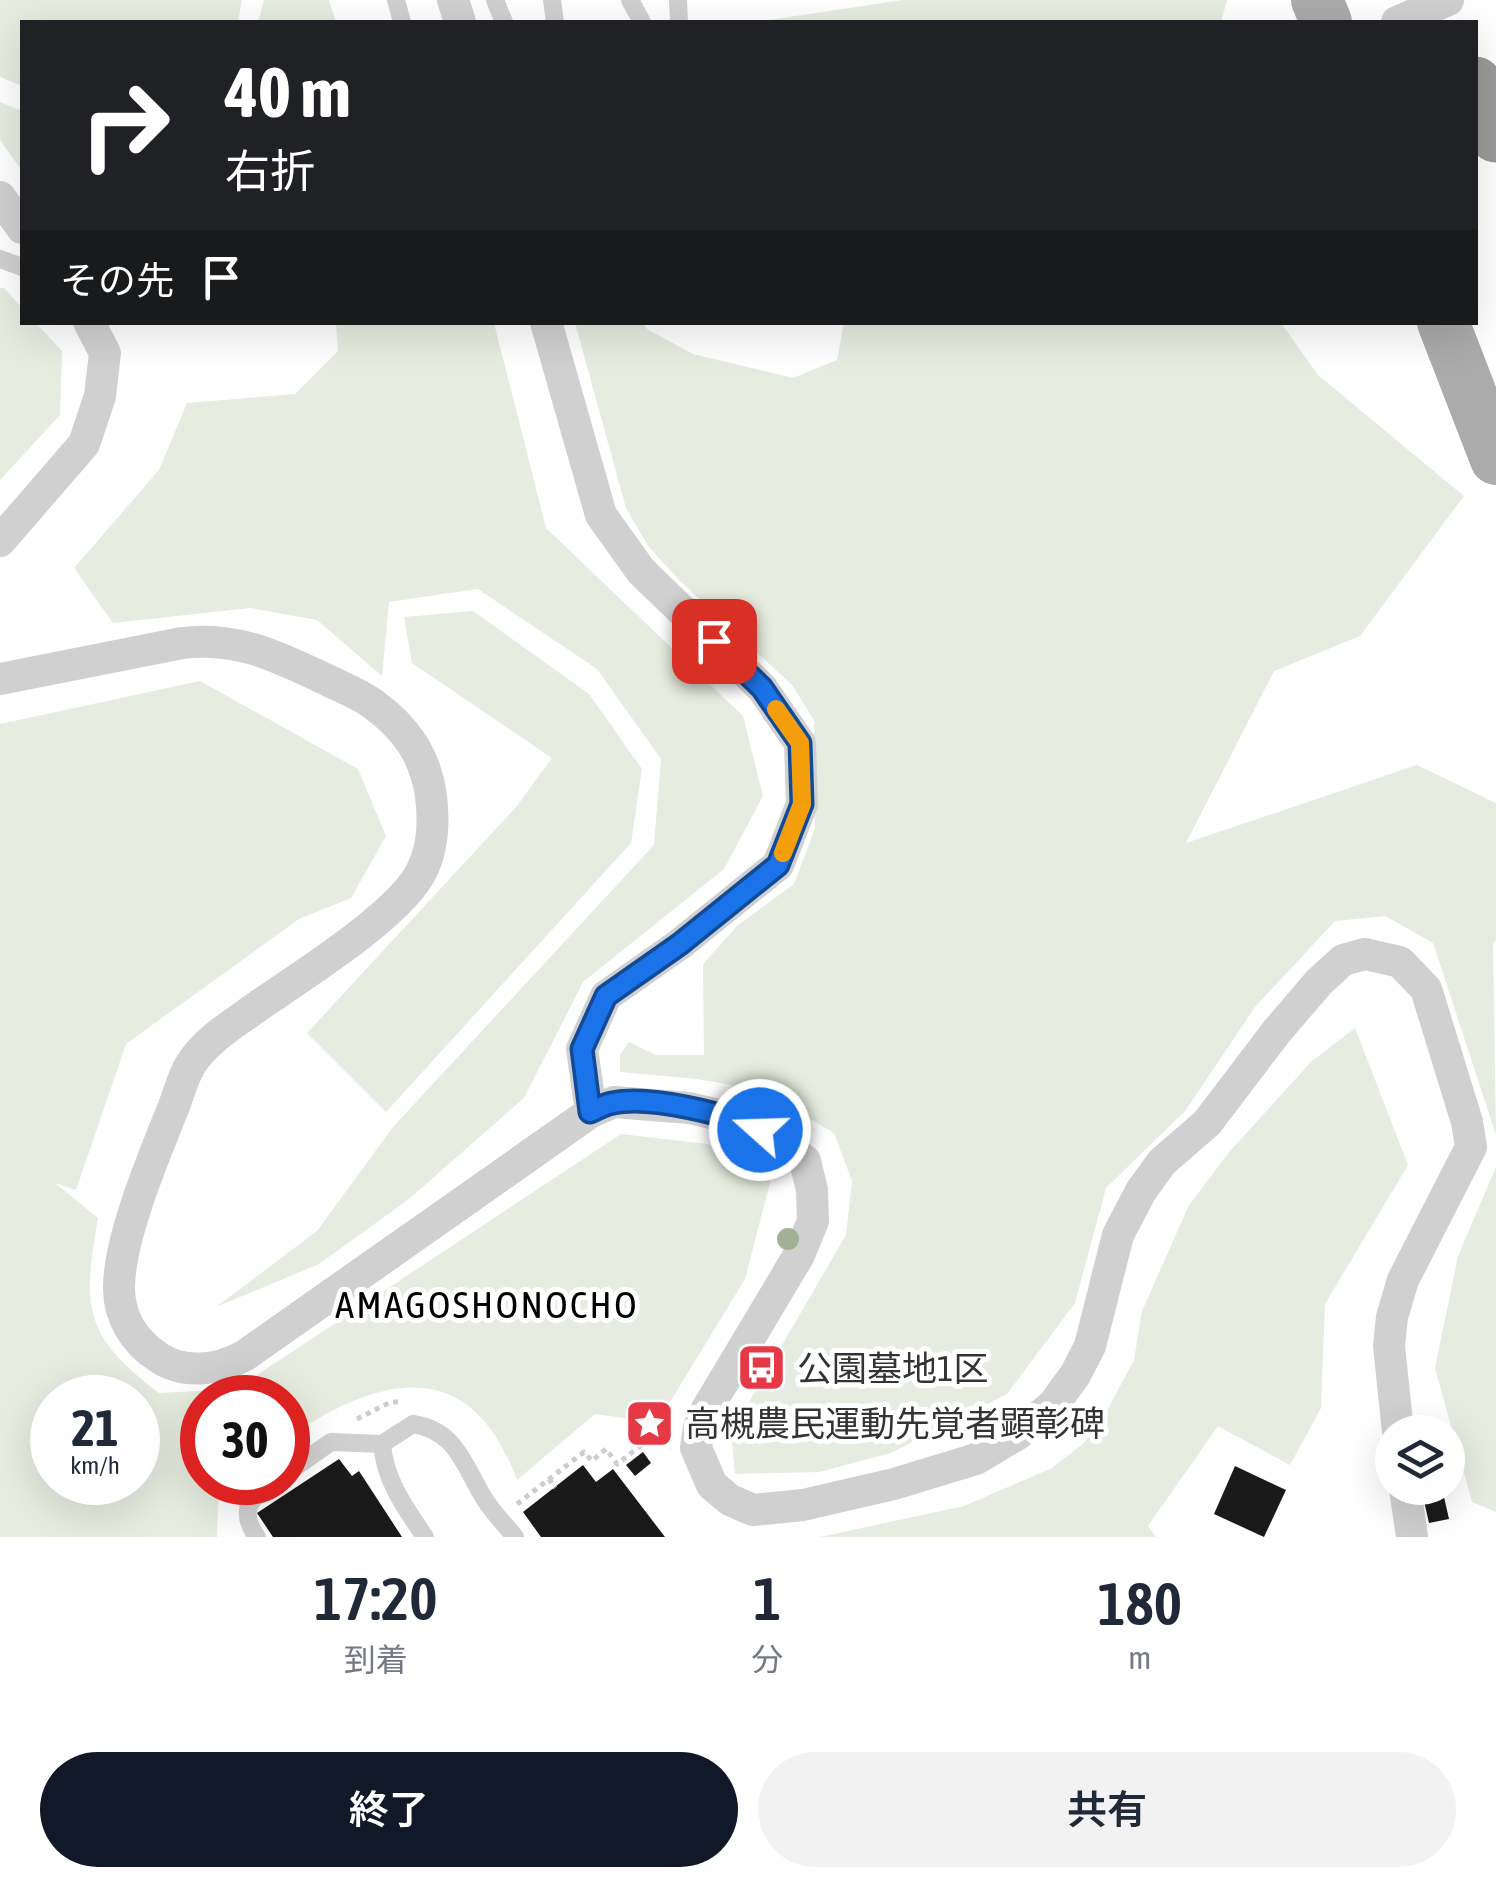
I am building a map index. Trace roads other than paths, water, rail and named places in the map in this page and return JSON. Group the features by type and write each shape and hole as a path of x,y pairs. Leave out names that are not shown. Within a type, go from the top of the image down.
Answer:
{"highway":[{"path":"1478,91 1496,135"}],"main road":[{"path":"1444,325 1496,459"}],"street":[{"path":"1401,20 1448,0"},
{"path":"0,198 20,225"},
{"path":"0,542 84,444 100,396 105,352 91,325"},
{"path":"547,325 601,515 641,571 762,688 800,743 802,804 778,865 680,944 606,996 582,1049 590,1112"},
{"path":"0,679 182,642 208,639 236,643 266,650 366,699 392,718 412,740 428,773 435,822 422,870 395,908 225,1030 191,1063 148,1171 119,1286 122,1310 132,1334 146,1350 166,1362 188,1368 228,1364 244,1356 590,1112 614,1102 690,1108 741,1120 780,1141 805,1161 812,1190 812,1221 799,1255 699,1427 696,1448 712,1485 730,1500 753,1510 803,1505 894,1484 976,1458 1018,1434 1053,1404 1075,1375 1090,1346 1118,1236 1141,1191 1162,1162 1208,1124 1318,982 1343,960 1365,954 1400,962 1426,989 1468,1122 1471,1147 1410,1263 1392,1318 1389,1346 1396,1415"},
{"path":"1407,1505 1412,1537"}],"lane":[{"path":"310,1457 331,1442 382,1444 413,1424 436,1430 458,1448 481,1495 515,1537"},
{"path":"382,1444 390,1482 425,1537"},
{"path":"250,1505 250,1526 257,1537"}],"place":[{"name":"公園墓地1区","path":"762,1368"},
{"name":"高槻農民運動先覚者顕彰碑","path":"650,1423"}],"district":[{"name":"AMAGOSHONOCHO","path":"487,1304"}]}
